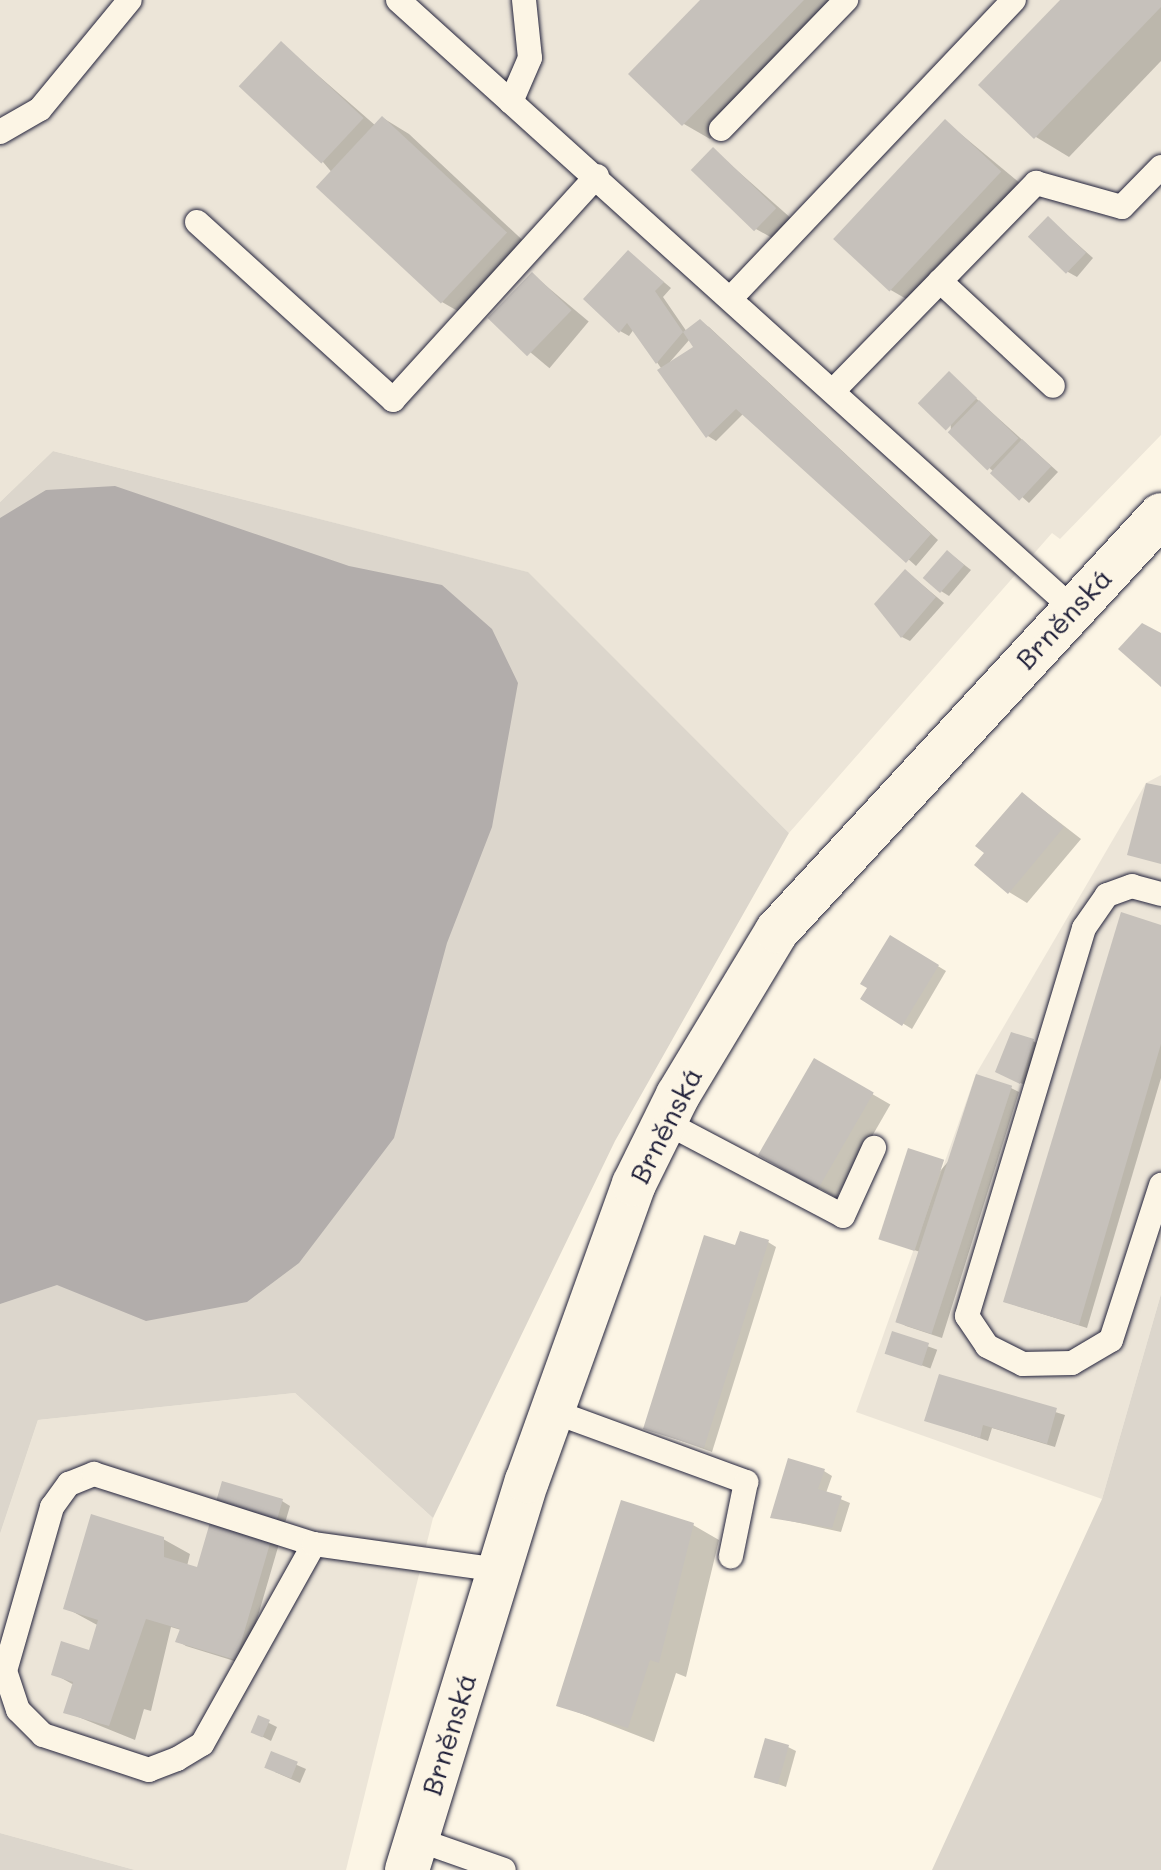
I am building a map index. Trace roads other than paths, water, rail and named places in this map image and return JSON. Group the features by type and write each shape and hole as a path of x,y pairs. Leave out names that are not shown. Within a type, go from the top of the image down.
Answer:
{"main road":[{"name":"Brněnská","path":"412,1854 499,1570 552,1411 634,1184 665,1122 777,931 1161,515"}],"lane":[{"path":"0,132 40,109 130,0"},
{"path":"398,0 597,176 1072,608"},
{"path":"511,102 530,58 524,0"},
{"path":"721,129 846,0"},
{"path":"731,298 1014,0"},
{"path":"833,391 1036,183 1122,207 1161,167"},
{"path":"197,222 393,400 597,176"},
{"path":"940,281 1053,386"},
{"path":"1161,894 1132,886 1107,895 1084,928 967,1316 987,1346 1023,1364 1072,1363 1111,1340 1161,1185"},
{"path":"665,1122 843,1216 874,1148"},
{"path":"552,1411 746,1482 731,1556"},
{"path":"314,1544 202,1744 177,1759 149,1770 43,1735 18,1710 5,1671 52,1507 69,1484 94,1474 314,1544 499,1570"},
{"path":"412,1854 504,1870"}]}
